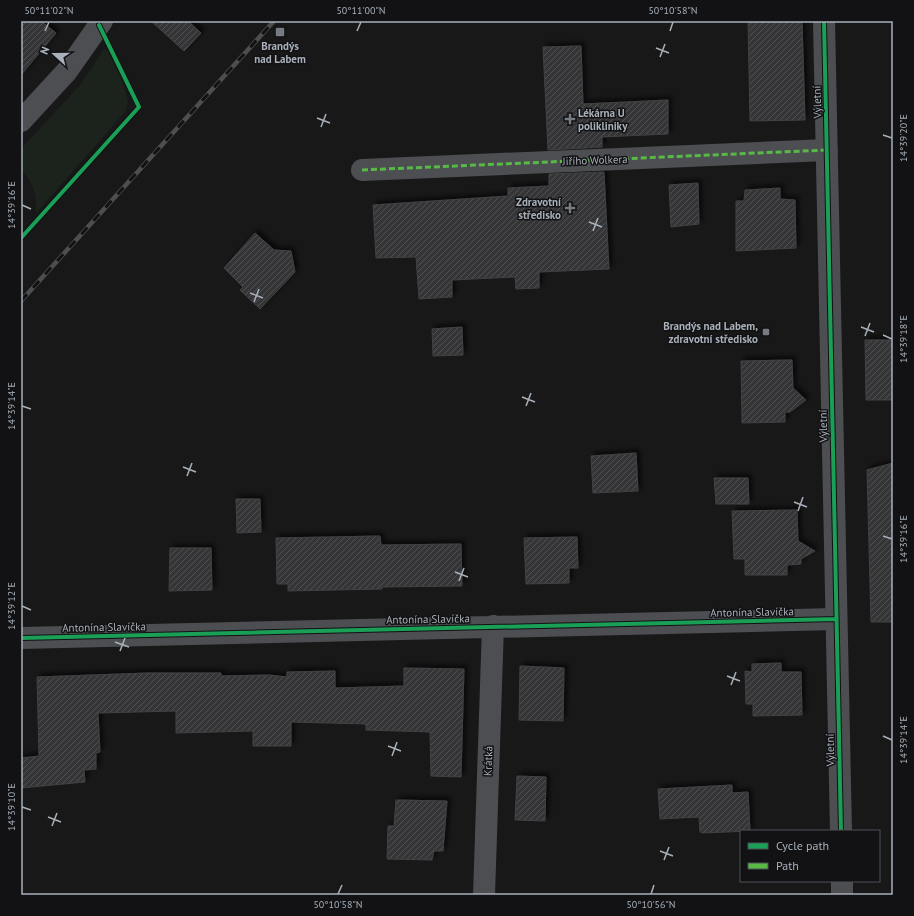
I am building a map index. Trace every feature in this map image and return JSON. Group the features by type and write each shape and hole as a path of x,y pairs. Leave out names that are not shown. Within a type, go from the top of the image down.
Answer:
{"street":[{"path":"21,121 67,71 102,21"},
{"name":"Výletní","path":"824,21 841,830"},
{"name":"Jiřího Wolkera","path":"362,170 827,150"},
{"name":"Antonína Slavíčka","path":"21,638 836,619"},
{"name":"Krátká","path":"484,895 493,626"},
{"path":"842,882 842,895"}],"shaded area":[{"path":"104,49 108,51 124,85 128,102 125,112 36,213 36,201 32,184 21,171 21,149 81,84"}],"building":[{"path":"21,21 41,21 56,33 21,75"},
{"path":"151,21 188,21 201,33 184,51"},
{"path":"748,21 802,21 805,120 750,121"},
{"path":"581,46 583,104 668,100 668,134 602,137 602,147 548,150 543,47"},
{"path":"604,172 609,269 539,272 539,288 516,289 515,277 452,280 452,297 419,299 416,257 376,258 373,205 508,196 508,188 549,186 549,174"},
{"path":"698,183 699,224 671,227 669,185"},
{"path":"780,188 780,199 795,200 796,248 736,251 736,201 744,201 745,190"},
{"path":"255,233 274,250 291,251 295,272 260,309 240,290 243,287 224,268"},
{"path":"462,327 463,355 433,356 432,329"},
{"path":"865,340 893,340 893,400 866,400"},
{"path":"792,360 793,388 806,400 790,412 785,412 785,422 742,423 741,361"},
{"path":"636,453 638,491 593,493 591,456"},
{"path":"893,463 893,622 871,622 867,470"},
{"path":"714,478 748,478 749,504 716,504"},
{"path":"236,499 260,499 261,532 237,533"},
{"path":"797,510 798,541 815,551 801,559 801,564 787,565 787,575 745,575 745,559 734,559 732,511"},
{"path":"380,536 381,545 461,544 462,586 382,587 382,589 288,591 288,584 277,584 276,538"},
{"path":"577,537 578,568 569,568 569,583 526,584 524,538"},
{"path":"170,548 211,548 212,590 169,591"},
{"path":"781,663 781,672 801,672 802,715 753,716 753,704 746,704 745,671 752,672 752,664"},
{"path":"520,666 564,668 563,721 519,720"},
{"path":"404,668 464,669 461,777 431,776 430,732 366,730 366,724 291,722 291,746 253,746 253,731 176,733 176,711 98,713 100,752 96,753 96,769 84,770 85,782 21,788 21,758 39,756 37,677 147,673 221,673 221,676 269,675 287,677 287,672 335,671 335,688 404,686"},
{"path":"517,776 546,777 545,821 515,820"},
{"path":"732,785 732,793 748,792 750,830 702,833 700,832 699,817 660,819 658,789"},
{"path":"396,800 447,801 443,851 434,851 432,860 387,859 388,826 394,826"}],"railway":[{"path":"21,301 274,21"}],"marked path":[{"path":"362,170 827,150"}],"cycle path":[{"path":"824,21 841,830"},
{"path":"21,238 139,107 99,25"},
{"path":"21,638 836,619"}],"place":[{"name":"Brandýs nad Labem","path":"280,32"},
{"name":"Lékárna U polikliniky","path":"570,119"},
{"name":"Zdravotní středisko","path":"570,208"},
{"name":"Brandýs nad Labem, zdravotní středisko","path":"766,332"}]}
